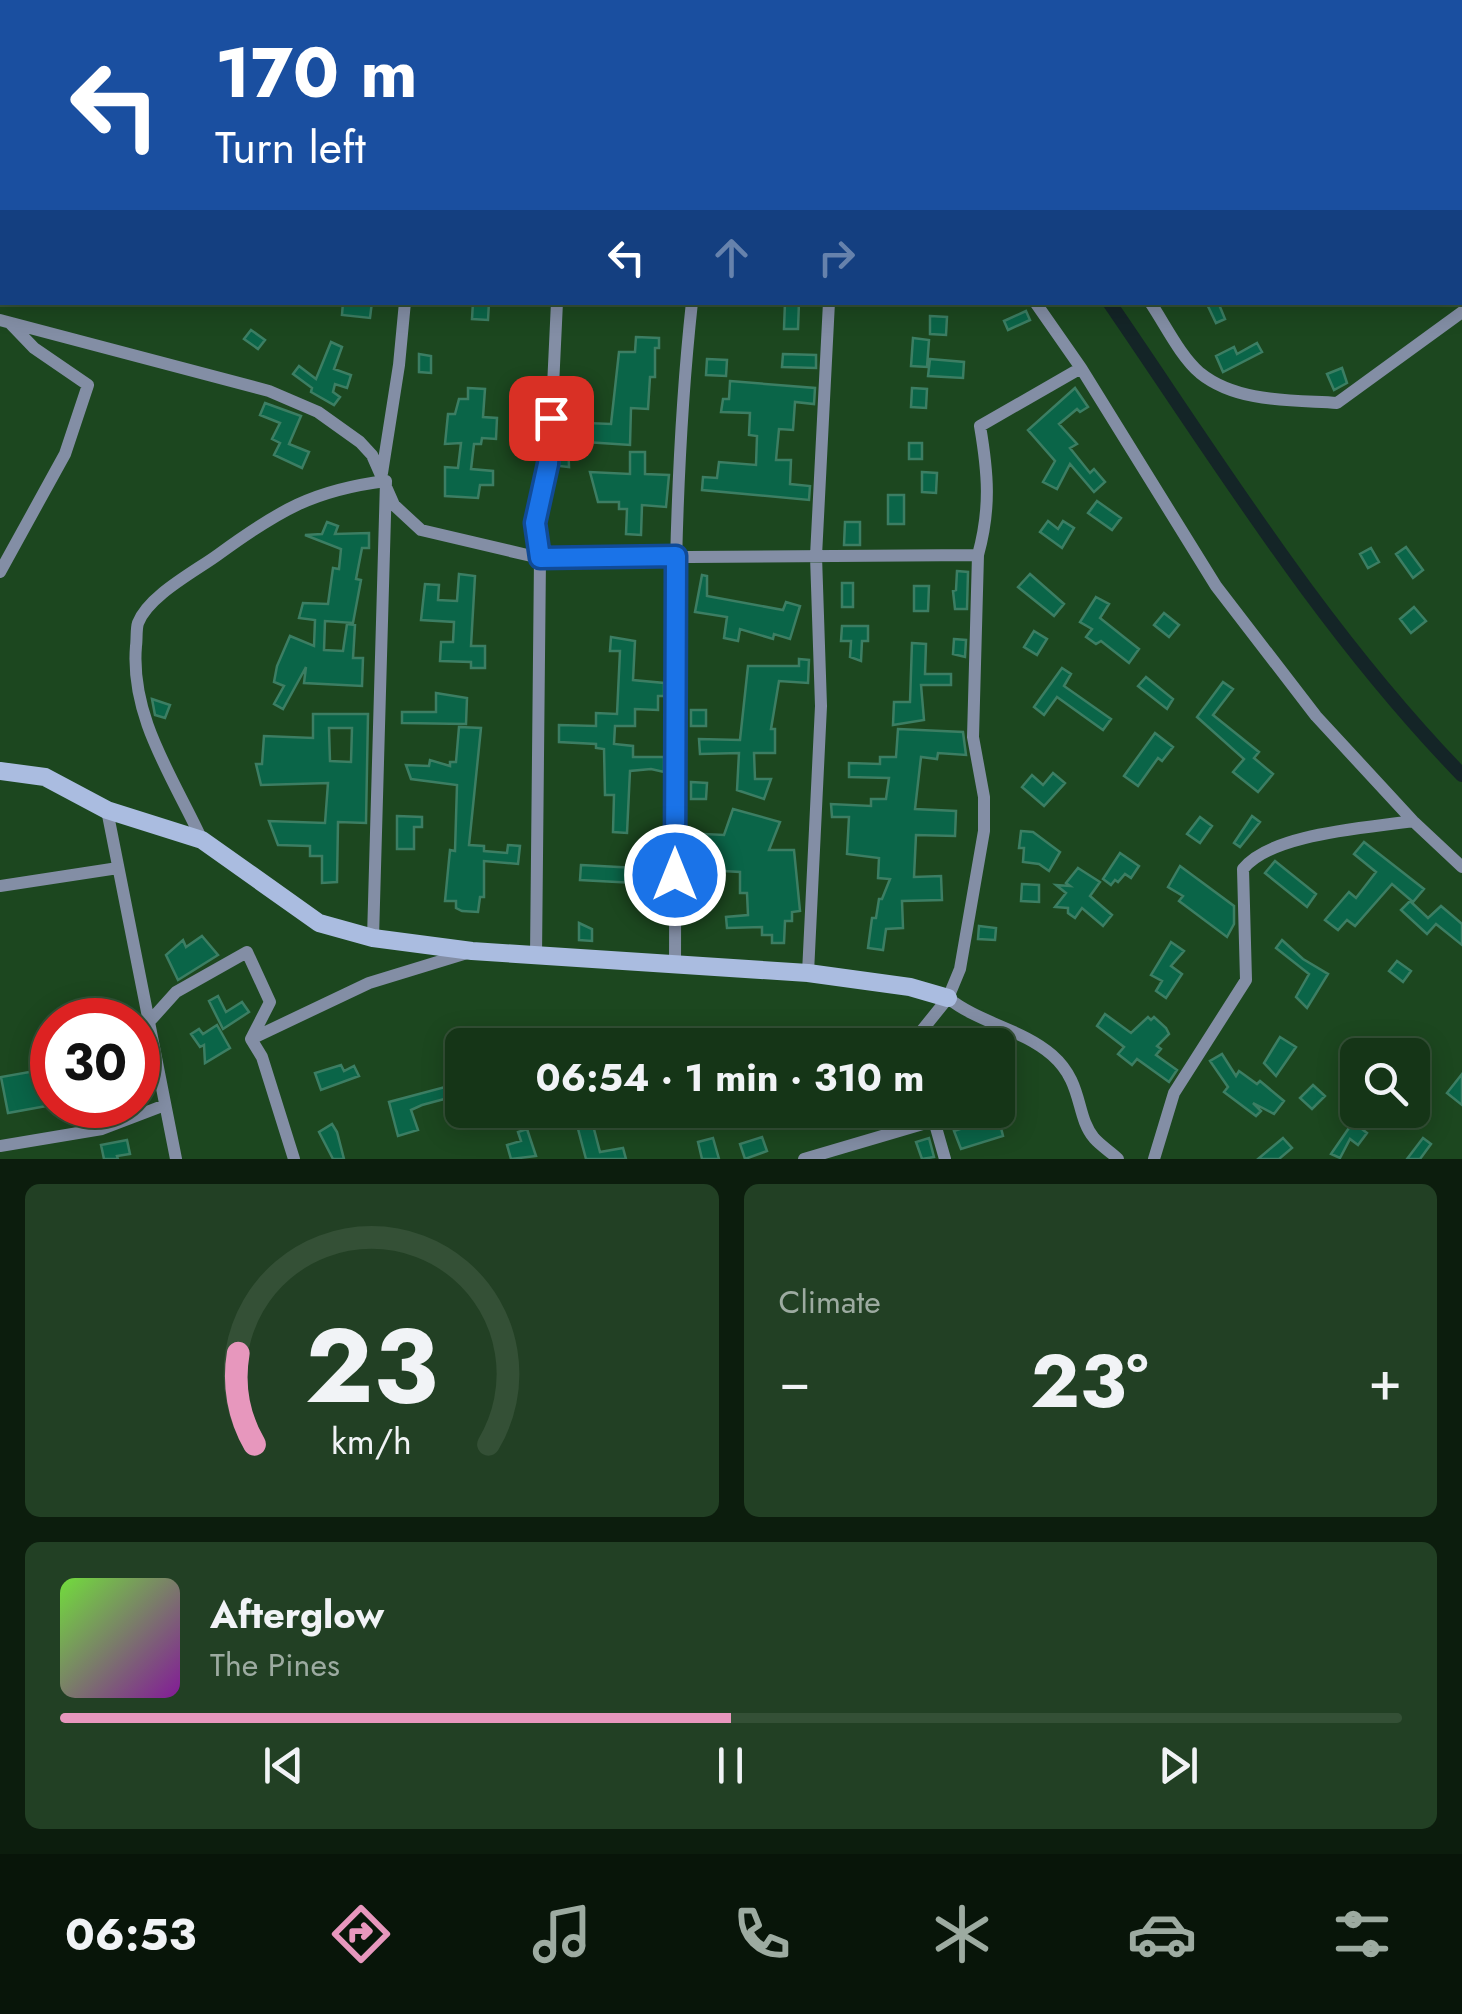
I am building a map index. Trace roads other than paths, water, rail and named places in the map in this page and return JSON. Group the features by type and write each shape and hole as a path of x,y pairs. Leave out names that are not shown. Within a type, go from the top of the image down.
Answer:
{"main road":[{"path":"0,771 45,777 107,810 202,840 319,922 373,938 472,951 808,973 910,987 948,998"}],"street":[{"path":"373,938 384,478 404,305"},
{"path":"536,956 540,558 535,523 550,450 557,305"},
{"path":"674,965 676,556 684,369 692,305"},
{"path":"808,973 821,706 816,556 830,305"},
{"path":"1038,305 1216,586 1316,716 1462,868"},
{"path":"1152,305 1198,372 1212,380 1254,396 1337,403 1462,312"},
{"path":"4,321 269,391 318,412 360,442 384,478 394,505 421,530 540,558 978,555"},
{"path":"0,572 65,454 88,385 34,348 4,321"},
{"path":"925,1028 948,998 964,953 986,813 973,737 978,555 985,529 989,481 980,426 1081,368"},
{"path":"202,840 137,698 138,623 161,594 296,504 342,486 384,478"},
{"path":"107,810 144,998"},
{"path":"1154,1159 1176,1089 1246,980 1243,868 1263,852 1298,840 1413,821"},
{"path":"0,886 118,868"},
{"path":"251,1039 369,983 472,951"},
{"path":"160,1010 176,992 247,952 270,1002 251,1039"},
{"path":"948,998 1052,1054 1075,1083 1094,1138 1118,1159"},
{"path":"251,1039 262,1057 294,1159"},
{"path":"160,1079 176,1159"},
{"path":"0,1146 102,1128 165,1105"},
{"path":"804,1159 896,1128"},
{"path":"936,1128 945,1159"}],"waterway":[{"path":"1111,305 1319,606 1412,721 1462,775"}]}
